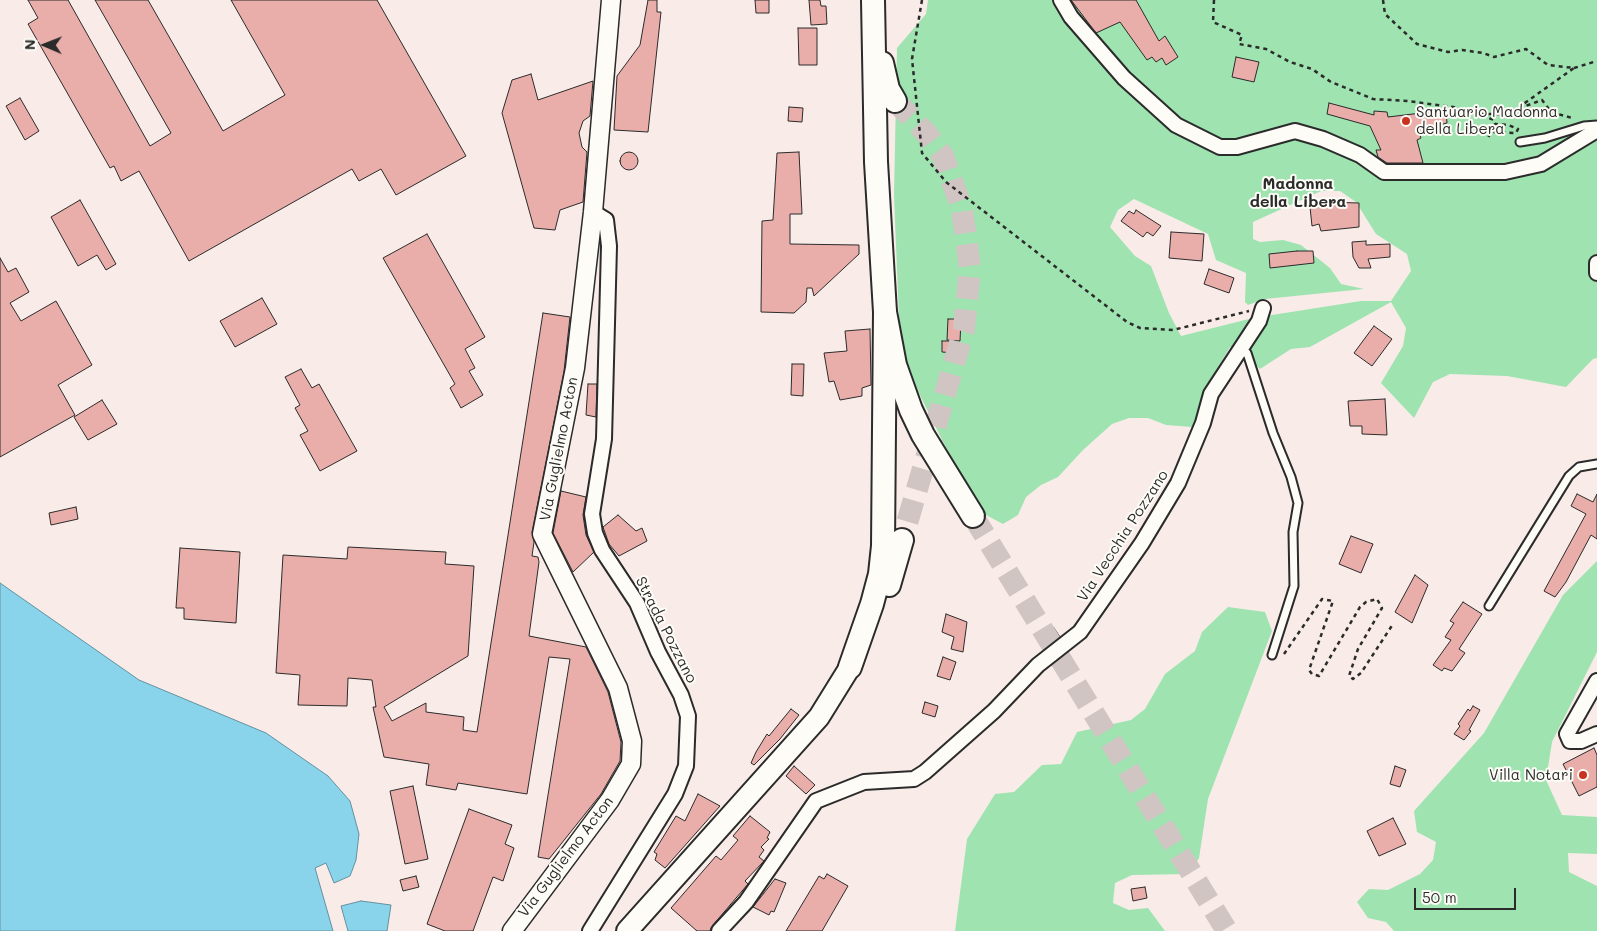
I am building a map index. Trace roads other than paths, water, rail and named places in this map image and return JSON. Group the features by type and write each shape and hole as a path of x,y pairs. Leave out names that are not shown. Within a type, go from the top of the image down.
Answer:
{"main road":[{"path":"850,667 872,604 880,574 883,546 885,312 876,162 873,0"},
{"path":"873,30 888,89 895,101"},
{"path":"885,312 895,365 911,410 973,516"},
{"path":"627,931 819,717 850,667 882,607 902,540"}],"street":[{"name":"Via Guglielmo Acton","path":"512,931 610,800 631,764 632,741 618,688 606,660 542,534 575,368 593,212 611,0"},
{"path":"1061,0 1071,17 1124,78 1176,125 1220,147 1237,146 1294,132 1323,139 1360,155 1384,172 1505,172 1541,164 1597,130"},
{"name":"Strada Pozzano","path":"590,931 676,794 686,766 688,716 681,695 658,652 637,603 602,550 595,533 592,514 604,439 609,246 606,220 593,212"},
{"path":"1597,263 1597,272"},
{"name":"Via Vecchia Pozzano","path":"719,931 746,902 816,801 864,782 914,779 926,772 994,711 1038,665 1080,632 1142,543 1178,483 1203,423 1211,394 1236,353 1259,321 1263,308"},
{"path":"1597,680 1567,734 1570,741 1581,741 1597,734"}],"lane":[{"path":"1520,142 1544,138 1584,126 1597,125"},
{"path":"1236,353 1247,353 1272,433 1291,477 1298,502 1294,532 1294,586 1272,655"},
{"path":"1489,606 1569,476 1579,467 1597,464"}],"water":[{"path":"0,583 139,680 266,733 328,776 350,801 359,834 356,860 350,876 334,883 326,863 315,868 333,931 0,931"},
{"path":"361,901 391,905 387,931 348,931 341,906"}],"tunnel":[{"path":"895,101 927,134 943,156 962,209 970,268 964,329 902,540"},
{"path":"973,516 1227,931"}],"place":[{"name":"Santuario Madonna della Libera","path":"1406,121"},
{"name":"Villa Notari","path":"1583,775"}],"district":[{"name":"Madonna della Libera","path":"1298,193"}]}
